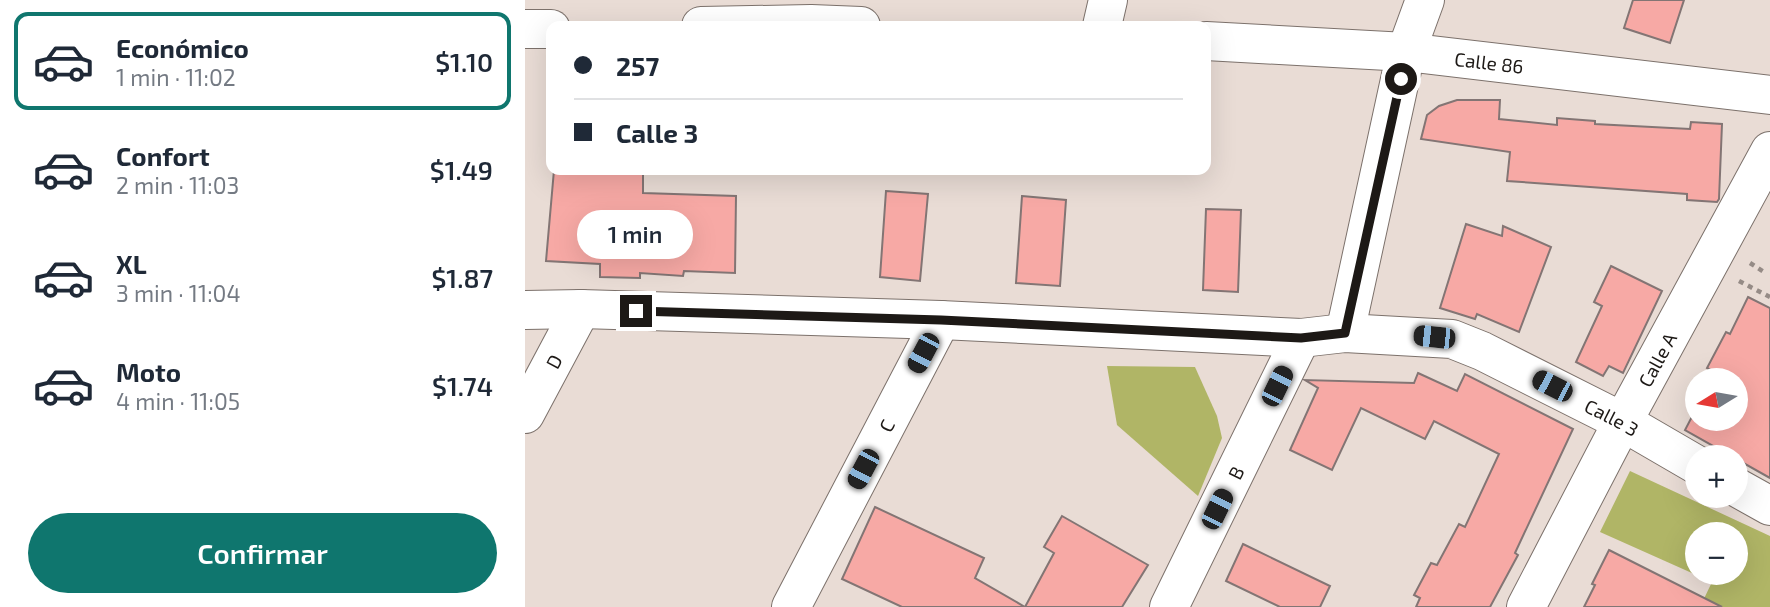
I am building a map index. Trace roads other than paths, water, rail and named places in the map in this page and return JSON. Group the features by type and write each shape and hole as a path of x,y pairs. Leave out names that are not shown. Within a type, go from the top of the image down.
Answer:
{"street":[{"path":"1103,21 1108,0"},
{"path":"1345,333 1406,52 1425,0"},
{"path":"741,21 814,12 844,21"},
{"path":"525,29 546,29"},
{"name":"Calle 86","path":"1211,41 1406,52 1770,95"},
{"name":"Calle A","path":"1525,607 1770,151"},
{"name":"Calle 3","path":"525,310 581,309 941,320 1301,338 1345,333 1452,339 1482,351 1623,422 1685,458"},
{"name":"D","path":"525,414 581,309"},
{"name":"C","path":"791,607 941,320"},
{"name":"B","path":"1170,607 1301,338"},
{"path":"1748,494 1770,506"}]}
